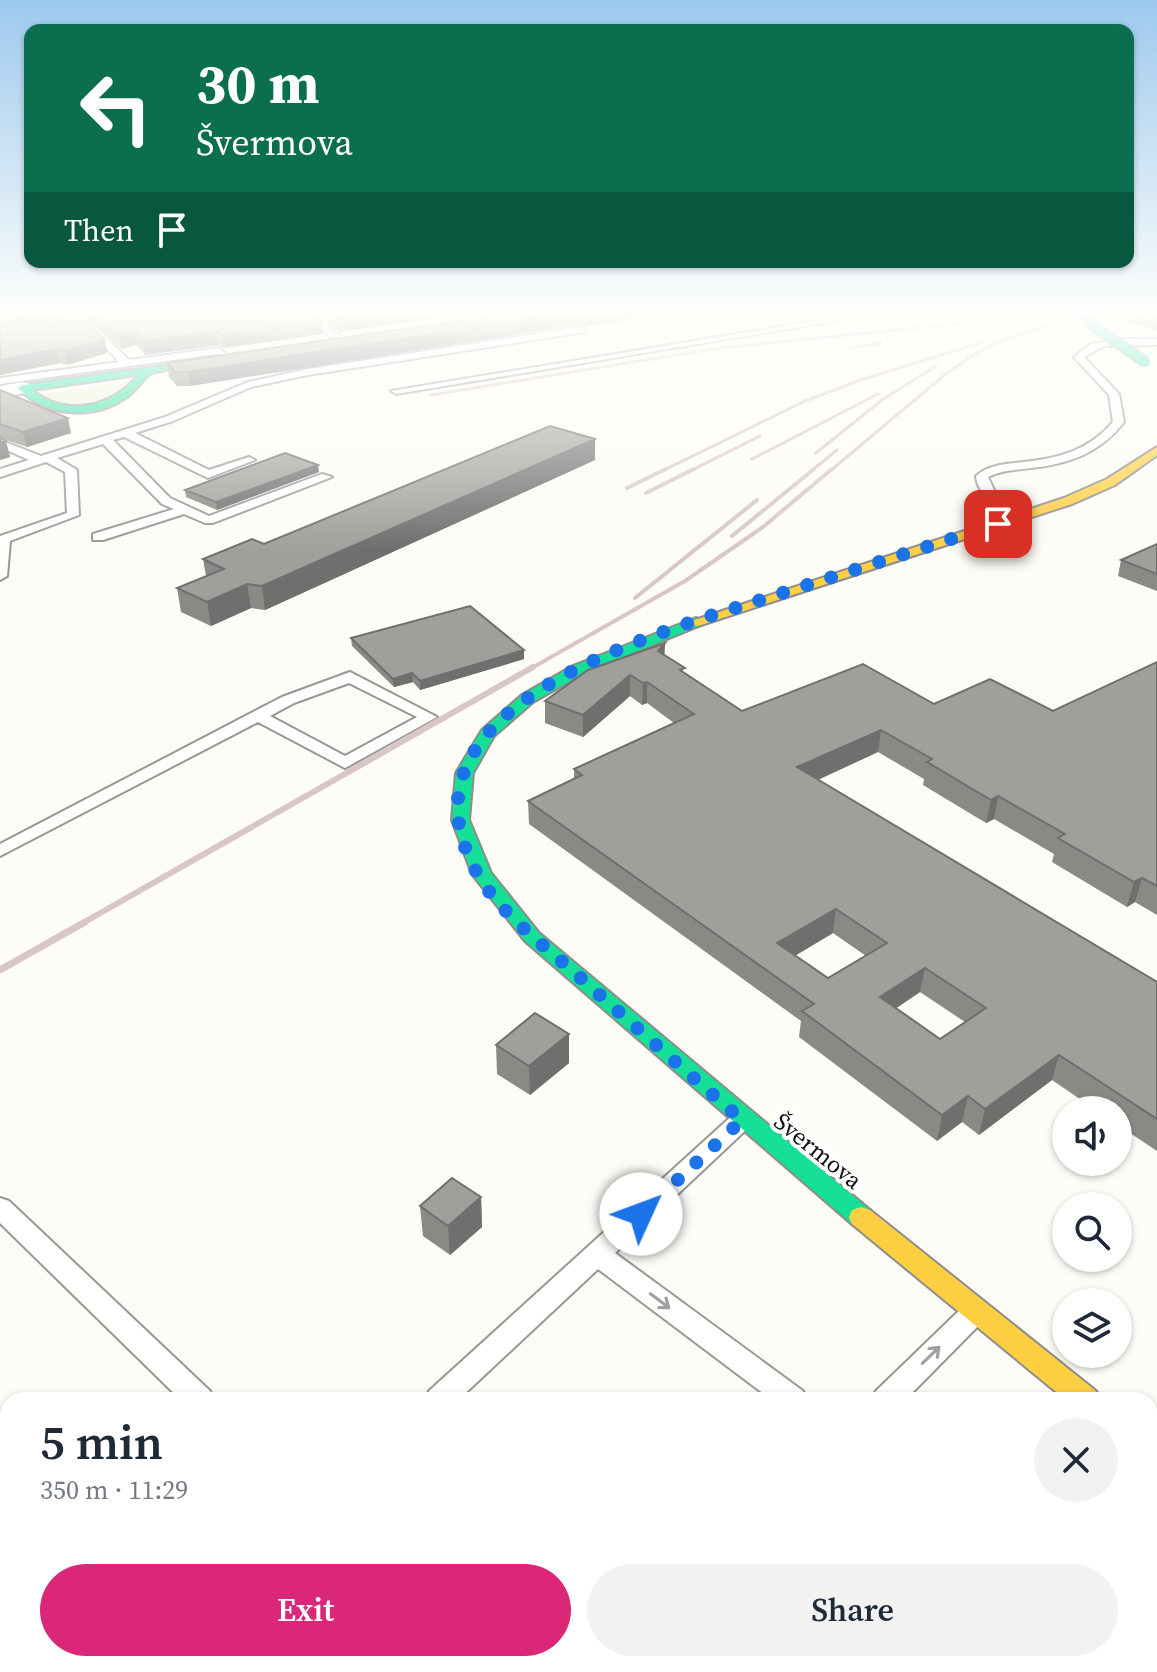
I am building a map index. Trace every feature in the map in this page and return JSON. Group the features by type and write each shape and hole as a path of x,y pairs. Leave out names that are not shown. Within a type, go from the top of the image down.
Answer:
{"street":[{"path":"29,394 30,400 39,405 57,408 93,407 132,394"},
{"name":"Švermova","path":"1076,1392 742,1120 526,929 484,884 465,843 457,812 462,781 472,756 489,730 516,704 559,677 607,654 725,611 1025,515 1111,482 1157,450"}],"lane":[{"path":"0,473 169,419 227,394"},
{"path":"1025,515 986,492 981,483 982,476 1001,467 1071,459 1100,443 1119,422 1117,404 1112,394"},
{"path":"125,433 208,474 249,460"},
{"path":"105,439 166,501 209,520 326,477"},
{"path":"0,443 71,470 73,515 2,541 0,576"},
{"path":"98,537 186,509"},
{"path":"0,851 288,700 350,677 429,717 345,763 258,716"},
{"path":"448,1392 742,1120"},
{"path":"0,1208 192,1392"},
{"path":"597,1254 782,1392"},
{"path":"894,1392 977,1311"}],"green space":[{"path":"42,394 115,394 109,400 57,404"}],"building":[{"path":"0,394 10,394 68,418 23,432 0,424"},
{"path":"550,426 595,439 262,586 247,584 207,602 177,588 224,569 203,559 252,539 264,544"},
{"path":"285,453 318,465 216,502 185,490"},
{"path":"1157,544 1157,574 1121,560"},
{"path":"470,606 524,650 420,681 412,673 393,679 351,638"},
{"path":"665,643 658,651 685,668 680,670 742,711 863,664 934,704 990,679 1053,711 1157,662 1157,886 1142,878 1134,882 1058,838 1065,834 998,796 991,800 927,762 932,759 881,730 797,767 1157,982 1157,1119 1132,1103 1132,1096 1122,1096 1059,1055 985,1109 968,1096 942,1115 802,1011 814,1004 528,801 582,775 574,769 694,714 647,682 643,683 630,675 583,715 545,701 588,670","holes":["836,909 887,943 828,978 777,943","925,968 986,1008 940,1039 880,997"]},
{"path":"535,1013 569,1034 529,1066 496,1045"},
{"path":"452,1178 481,1197 448,1226 420,1206"}],"railway":[{"path":"431,395 437,394"},
{"path":"662,471 823,394"},
{"path":"752,459 878,394"},
{"path":"816,453 891,394"},
{"path":"830,471 922,394"},
{"path":"646,493 760,436"},
{"path":"811,471 837,450"},
{"path":"627,488 666,469"},
{"path":"732,536 814,469"},
{"path":"530,669 685,581 763,527 832,469"},
{"path":"635,598 757,500"},
{"path":"81,924 533,667"},
{"path":"0,970 85,922"}],"traffic: fast":[{"path":"31,394 53,406 70,410 105,405 125,394"},
{"path":"696,622 578,670 528,699 488,733 464,773 461,820 482,874 532,937 861,1217"}],"traffic: slow":[{"path":"696,622 1068,501 1111,482 1157,450"},
{"path":"861,1217 1076,1392"}],"route":[{"path":"641,1214 742,1120 526,929 484,884 465,843 457,812 462,781 472,756 489,730 516,704 559,677 607,654 725,611 998,524"}]}
